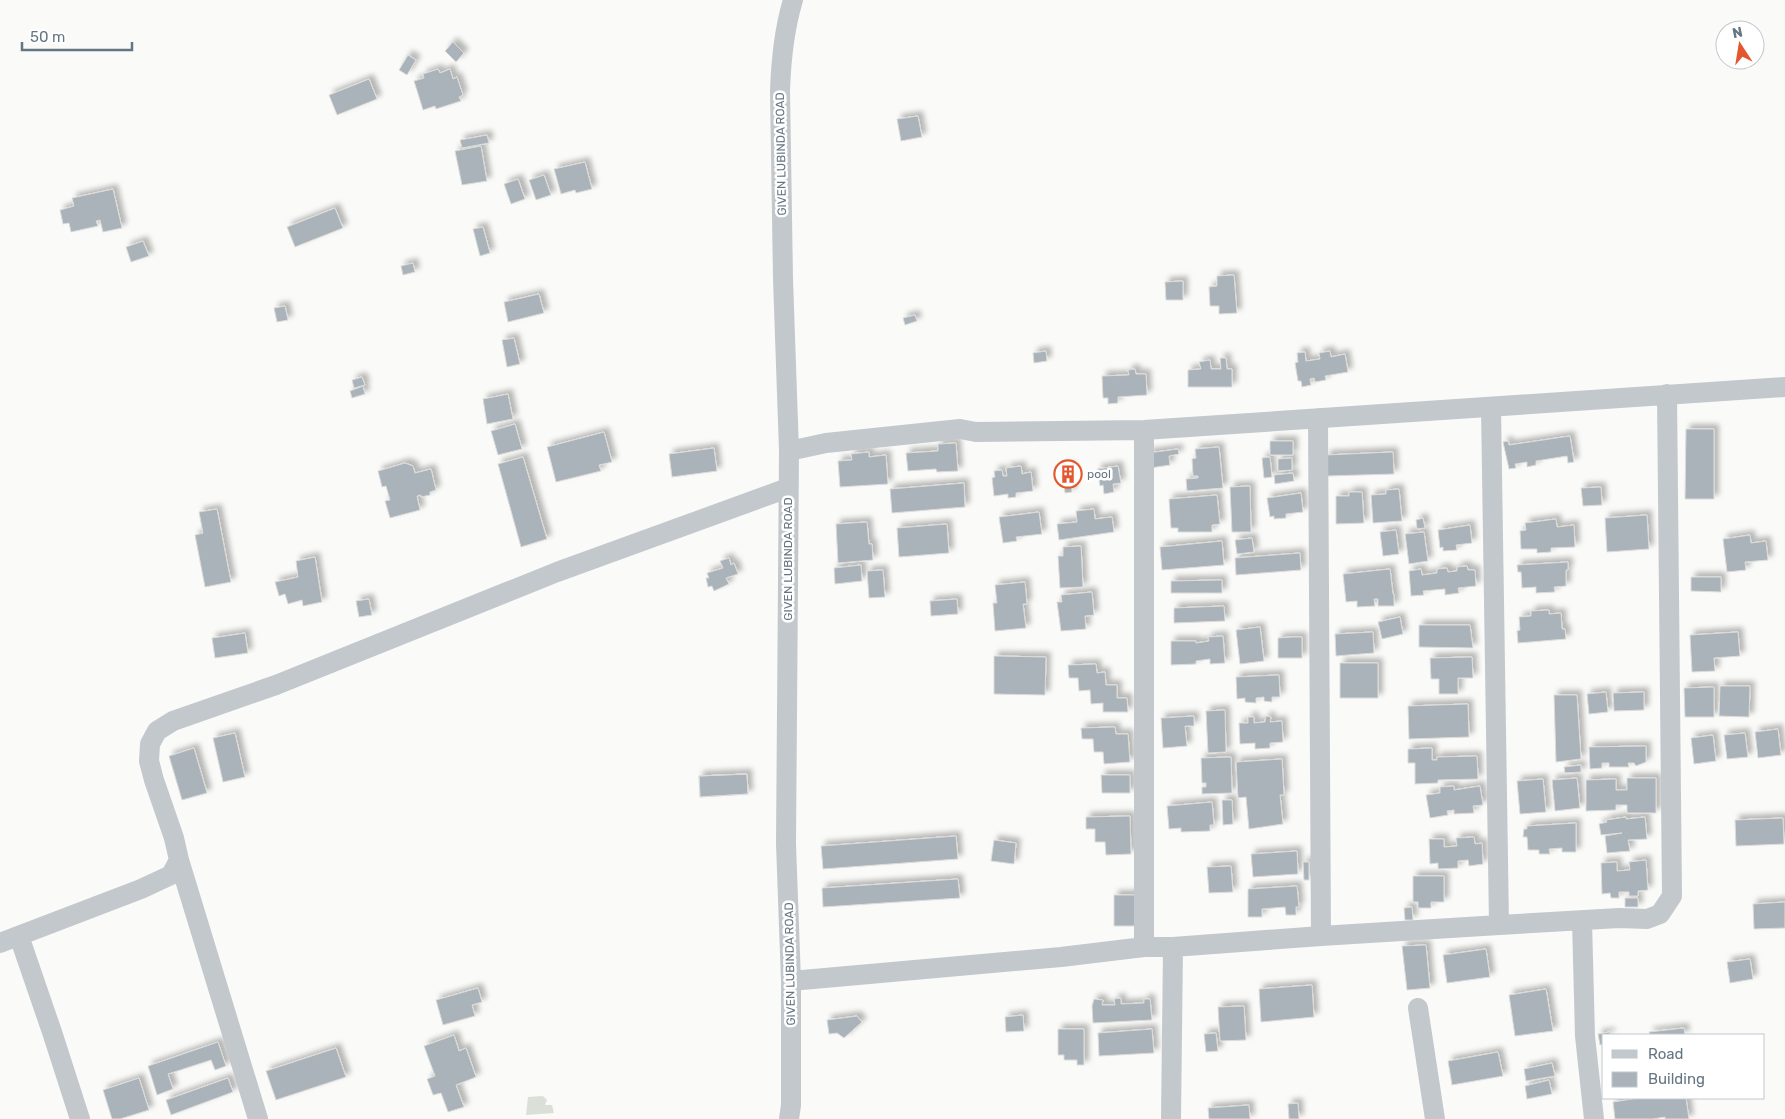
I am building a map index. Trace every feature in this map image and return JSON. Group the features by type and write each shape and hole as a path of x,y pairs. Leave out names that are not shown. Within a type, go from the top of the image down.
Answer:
{"street":[{"name":"GIVEN LUBINDA ROAD","path":"789,1119 791,1105 791,981 786,844 789,452 783,279 780,91 785,29 793,0"},
{"path":"789,452 826,443 960,429 976,432 1144,430 1785,387 1785,395"},
{"path":"791,981 1061,957 1144,947 1173,947 1499,924 1619,918 1647,919 1660,914 1672,896 1667,394"},
{"path":"1492,406 1499,924"},
{"path":"1318,418 1321,936"},
{"path":"1144,430 1144,947"},
{"path":"258,1119 178,872 174,838 149,761 150,744 158,731 173,721 285,682 557,572 788,488"},
{"path":"0,943 141,889 178,872"},
{"path":"1582,921 1585,1036 1594,1119"},
{"path":"19,936 80,1119"},
{"path":"1171,1119 1173,947"},
{"path":"1418,1008 1435,1119"}],"shaded area":[{"path":"543,1096 547,1100 545,1105 552,1105 554,1113 526,1115 528,1097"}],"building":[{"path":"453,42 464,53 456,62 445,51"},
{"path":"408,55 416,60 407,75 399,70"},
{"path":"438,69 440,73 450,69 453,79 457,77 463,95 459,97 461,101 436,109 435,106 423,110 414,81 424,78 423,74"},
{"path":"369,79 377,99 337,115 329,95"},
{"path":"918,116 922,137 901,141 897,119"},
{"path":"487,135 489,143 462,148 460,140"},
{"path":"481,146 487,181 462,185 455,151"},
{"path":"585,162 592,189 576,193 575,190 561,194 554,169"},
{"path":"544,175 551,195 536,200 529,180"},
{"path":"518,179 525,199 511,204 504,184"},
{"path":"113,189 122,228 103,232 100,220 96,221 98,226 71,232 69,223 63,224 60,210 74,206 72,198"},
{"path":"335,208 343,228 295,247 287,227"},
{"path":"483,227 490,253 480,256 473,229"},
{"path":"143,241 149,256 131,262 126,247"},
{"path":"413,263 415,272 403,275 401,266"},
{"path":"1234,275 1237,313 1219,314 1219,306 1210,306 1209,287 1217,286 1217,276"},
{"path":"1183,281 1183,300 1166,300 1165,282"},
{"path":"539,294 544,313 508,322 504,302"},
{"path":"285,306 288,320 277,322 274,308"},
{"path":"915,315 917,321 905,325 903,318"},
{"path":"514,338 520,364 507,367 502,340"},
{"path":"1046,351 1047,361 1034,363 1033,353"},
{"path":"1330,351 1331,357 1345,354 1348,372 1325,376 1326,380 1315,382 1314,378 1310,379 1311,385 1302,387 1301,381 1298,381 1295,363 1298,362 1297,353 1305,352 1306,361 1320,359 1319,353"},
{"path":"1220,358 1226,358 1227,369 1232,369 1232,387 1188,387 1188,370 1201,369 1199,362 1210,360 1211,369 1221,369"},
{"path":"1135,369 1136,374 1146,374 1147,395 1118,397 1118,403 1108,404 1108,398 1103,398 1102,376 1129,375 1128,370"},
{"path":"362,377 365,385 354,388 352,380"},
{"path":"363,386 365,394 352,398 350,391"},
{"path":"508,394 513,419 487,424 483,399"},
{"path":"515,424 522,449 498,455 491,431"},
{"path":"1686,429 1714,429 1714,499 1685,499"},
{"path":"604,432 612,462 599,465 601,471 556,482 547,447"},
{"path":"1570,436 1574,462 1568,463 1567,456 1536,461 1536,465 1527,467 1527,462 1515,464 1516,468 1509,469 1503,442 1508,441 1509,445"},
{"path":"1270,441 1293,441 1293,455 1270,455"},
{"path":"956,443 958,471 937,472 936,469 908,471 906,453 938,451 938,444"},
{"path":"1219,447 1223,488 1187,491 1186,479 1198,478 1198,476 1193,476 1192,459 1196,458 1195,449"},
{"path":"714,448 717,471 672,477 669,454"},
{"path":"1178,449 1179,454 1169,456 1170,465 1150,468 1148,453"},
{"path":"869,452 869,457 886,455 888,484 840,487 838,461 852,460 851,454"},
{"path":"1393,452 1394,474 1327,476 1326,455"},
{"path":"523,457 547,539 521,547 498,464"},
{"path":"1270,457 1272,477 1264,478 1262,458"},
{"path":"1292,458 1292,470 1278,471 1278,459"},
{"path":"405,463 413,466 415,473 431,469 436,490 430,492 430,495 417,496 420,510 390,518 385,501 390,500 386,486 382,487 378,471"},
{"path":"1021,466 1022,474 1031,472 1033,491 1016,493 1016,497 1008,498 1008,494 994,496 992,478 995,477 994,471 1002,470 1003,476 1007,476 1006,468"},
{"path":"1118,466 1121,483 1113,484 1114,492 1104,494 1103,485 1100,486 1097,469"},
{"name":"pool","path":"1064,467 1071,467 1073,481 1065,481"},
{"path":"1293,473 1294,481 1275,484 1274,475"},
{"path":"964,483 965,507 892,513 890,489"},
{"path":"1071,484 1072,492 1065,493 1064,485"},
{"path":"1250,486 1251,532 1232,532 1230,487"},
{"path":"1601,487 1602,505 1583,506 1581,488"},
{"path":"1399,489 1402,521 1373,523 1371,495 1386,494 1386,490"},
{"path":"1349,492 1362,492 1364,523 1336,524 1336,496 1349,496"},
{"path":"1301,493 1303,512 1286,514 1286,518 1274,519 1274,516 1270,517 1267,498"},
{"path":"1217,495 1220,524 1212,525 1212,532 1178,532 1178,528 1171,528 1169,499"},
{"path":"217,509 231,582 205,587 195,535 203,533 199,512"},
{"path":"1094,509 1095,519 1112,517 1114,532 1059,540 1057,524 1077,522 1076,511"},
{"path":"1039,512 1042,534 1016,537 1017,541 1003,543 999,517"},
{"path":"1647,515 1649,549 1607,552 1605,518"},
{"path":"1423,518 1425,528 1417,529 1416,520"},
{"path":"1556,519 1557,527 1574,525 1575,547 1551,548 1551,552 1537,553 1537,549 1521,549 1520,531 1526,530 1525,523"},
{"path":"867,522 869,544 872,544 873,560 838,563 836,524"},
{"path":"947,524 949,553 899,557 897,528"},
{"path":"1470,525 1472,543 1456,545 1457,550 1443,551 1443,547 1440,548 1438,530"},
{"path":"1396,530 1399,554 1383,556 1380,532"},
{"path":"1424,532 1428,561 1409,564 1405,534"},
{"path":"1750,535 1751,543 1766,541 1768,560 1745,562 1746,570 1727,572 1723,539"},
{"path":"1252,538 1254,552 1237,554 1235,540"},
{"path":"1222,541 1224,565 1162,570 1160,547"},
{"path":"1081,546 1083,587 1060,588 1058,556 1063,556 1063,547"},
{"path":"1300,553 1301,570 1236,575 1235,558"},
{"path":"315,557 322,602 303,606 302,600 288,604 285,594 279,596 275,582 298,577 296,561"},
{"path":"729,558 731,565 734,563 738,574 726,578 729,584 714,591 712,586 708,587 706,578 709,578 707,573 723,568 720,561"},
{"path":"1568,562 1566,586 1554,587 1555,592 1536,593 1536,587 1522,588 1521,572 1518,572 1517,565"},
{"path":"861,565 862,581 835,584 834,568"},
{"path":"1467,566 1468,570 1475,570 1476,586 1458,588 1459,593 1445,595 1445,589 1423,591 1424,595 1411,596 1409,571 1421,569 1422,575 1437,573 1437,569 1447,568 1448,572 1457,571 1457,567"},
{"path":"1390,569 1394,606 1378,606 1378,599 1374,599 1375,606 1357,607 1357,601 1346,602 1343,574"},
{"path":"883,570 885,597 869,598 867,571"},
{"path":"1691,577 1721,577 1721,592 1691,591"},
{"path":"1222,580 1222,593 1171,593 1171,581"},
{"path":"1025,582 1027,604 1023,604 1026,628 995,631 993,603 997,603 995,585"},
{"path":"1092,592 1094,615 1085,616 1086,629 1061,631 1057,602 1062,602 1061,595"},
{"path":"369,599 372,615 359,617 356,601"},
{"path":"957,599 958,614 931,616 930,601"},
{"path":"1224,606 1225,621 1174,623 1174,608"},
{"path":"1549,610 1549,614 1561,613 1562,629 1565,629 1566,639 1518,643 1519,617 1531,616 1531,611"},
{"path":"1400,617 1403,634 1382,639 1378,622"},
{"path":"1419,625 1470,625 1473,648 1419,647"},
{"path":"1260,627 1264,661 1240,664 1236,630"},
{"path":"1373,632 1374,653 1336,656 1335,634"},
{"path":"1738,632 1740,656 1714,658 1715,671 1692,672 1690,635"},
{"path":"245,633 248,653 215,658 212,638"},
{"path":"1223,636 1225,663 1210,664 1210,659 1196,661 1196,664 1171,665 1171,641 1196,641 1196,643 1209,641 1208,637"},
{"path":"1302,637 1302,658 1278,658 1278,638"},
{"path":"994,656 1046,657 1045,695 994,694"},
{"path":"1472,657 1473,678 1458,678 1458,694 1439,694 1439,679 1431,679 1430,658"},
{"path":"1340,663 1378,663 1378,698 1340,698"},
{"path":"1096,664 1097,673 1105,672 1106,685 1117,685 1117,698 1127,698 1128,712 1103,712 1103,703 1091,704 1090,690 1079,691 1078,678 1069,678 1068,665"},
{"path":"1279,675 1280,697 1272,697 1272,702 1264,701 1264,697 1256,698 1256,703 1245,702 1245,698 1237,699 1236,677"},
{"path":"1720,686 1750,686 1749,717 1719,716"},
{"path":"1714,687 1714,717 1685,717 1684,688"},
{"path":"1606,692 1608,712 1589,714 1587,694"},
{"path":"1644,692 1644,710 1614,711 1613,693"},
{"path":"1554,695 1577,695 1581,759 1556,762"},
{"path":"1468,704 1469,737 1409,739 1408,706"},
{"path":"1225,710 1226,752 1208,753 1206,711"},
{"path":"1194,716 1194,726 1185,726 1187,746 1163,748 1161,718"},
{"path":"1266,716 1271,717 1270,722 1282,721 1283,742 1270,743 1270,748 1255,749 1255,743 1240,744 1239,723 1248,723 1248,717 1254,717 1254,723 1265,722"},
{"path":"1115,727 1116,734 1128,734 1130,762 1104,764 1103,752 1094,752 1093,739 1082,739 1081,728"},
{"path":"1778,729 1781,755 1758,758 1755,732"},
{"path":"235,733 245,777 223,782 213,738"},
{"path":"1745,733 1748,757 1727,759 1724,735"},
{"path":"1713,735 1716,761 1694,764 1691,738"},
{"path":"1646,746 1646,762 1636,766 1634,763 1628,763 1629,767 1609,767 1609,763 1602,763 1602,768 1590,769 1589,747"},
{"path":"194,748 207,793 182,800 169,756"},
{"path":"1432,748 1432,760 1437,760 1437,757 1477,756 1478,779 1438,780 1438,783 1415,784 1415,763 1408,763 1408,749"},
{"path":"1231,757 1232,793 1202,794 1202,787 1206,787 1206,783 1202,783 1201,758"},
{"path":"1282,759 1284,795 1280,795 1283,824 1249,829 1246,797 1238,798 1236,762"},
{"path":"1581,765 1581,772 1565,773 1564,767"},
{"path":"747,774 748,794 700,797 699,776"},
{"path":"747,774 748,794 700,797 699,776"},
{"path":"1101,775 1130,775 1130,793 1102,793"},
{"path":"1577,778 1580,808 1555,811 1552,780"},
{"path":"1627,778 1656,778 1656,813 1627,813 1627,805 1616,805 1616,810 1586,811 1586,780 1616,779 1616,790 1627,790"},
{"path":"1543,779 1546,812 1520,814 1517,781"},
{"path":"1454,786 1454,790 1480,786 1483,805 1473,806 1474,813 1454,814 1454,810 1447,811 1448,815 1430,818 1426,795 1440,793 1440,787"},
{"path":"1222,800 1232,800 1233,824 1223,825"},
{"path":"1212,802 1214,825 1210,825 1210,831 1181,832 1181,828 1169,829 1167,806"},
{"path":"1130,816 1131,854 1106,855 1105,842 1095,842 1095,829 1086,829 1086,817"},
{"path":"1626,817 1626,819 1645,817 1647,839 1628,840 1630,851 1607,853 1605,836 1622,833 1601,835 1599,824 1607,822 1606,820"},
{"path":"1783,818 1784,844 1736,846 1735,820"},
{"path":"1576,823 1576,852 1562,852 1562,848 1549,849 1550,854 1539,854 1539,850 1528,850 1527,837 1523,837 1524,829 1527,829 1527,826"},
{"path":"956,836 958,859 823,869 821,846"},
{"path":"1474,837 1475,844 1482,843 1483,864 1469,866 1468,860 1458,861 1458,868 1438,869 1438,863 1430,864 1429,839 1444,839 1444,847 1457,846 1456,838"},
{"path":"994,840 1016,843 1014,864 991,861"},
{"path":"1297,851 1298,874 1253,877 1251,854"},
{"path":"1646,860 1648,890 1638,891 1638,896 1629,896 1629,892 1619,892 1619,898 1611,898 1610,893 1602,894 1601,863 1617,862 1617,871 1630,870 1629,862"},
{"path":"1303,862 1309,862 1309,880 1304,880"},
{"path":"1231,866 1233,892 1209,893 1207,867"},
{"path":"1413,876 1444,876 1444,902 1431,902 1431,908 1418,908 1418,902 1413,902"},
{"path":"958,879 960,898 823,907 822,888"},
{"path":"1297,886 1299,907 1296,907 1296,915 1286,915 1285,907 1262,909 1262,917 1248,917 1248,889"},
{"path":"1114,895 1135,895 1135,926 1114,926"},
{"path":"1625,898 1638,898 1638,907 1625,907"},
{"path":"1785,902 1785,928 1754,929 1753,904"},
{"path":"1412,907 1413,920 1405,920 1404,908"},
{"path":"1426,945 1430,988 1407,990 1402,946"},
{"path":"1486,949 1490,977 1447,983 1443,955"},
{"path":"1750,959 1753,979 1730,983 1727,962"},
{"path":"1312,985 1314,1017 1261,1022 1259,989"},
{"path":"478,988 482,1002 472,1005 475,1016 443,1025 436,1000"},
{"path":"1546,989 1553,1031 1515,1036 1509,995"},
{"path":"1121,998 1121,1004 1144,1003 1144,999 1150,999 1152,1020 1093,1023 1092,1006 1094,999 1103,1000 1102,1005 1115,1005 1114,999"},
{"path":"1244,1006 1246,1040 1220,1041 1218,1007"},
{"path":"1023,1015 1024,1031 1006,1032 1005,1017"},
{"path":"857,1016 862,1022 844,1038 837,1033 829,1034 827,1020"},
{"path":"1684,1028 1685,1034 1650,1034 1649,1032"},
{"path":"1058,1029 1084,1029 1084,1065 1077,1065 1077,1060 1064,1060 1064,1055 1058,1055"},
{"path":"1152,1029 1154,1053 1099,1056 1098,1033"},
{"path":"1610,1032 1610,1034 1602,1034 1602,1044 1600,1045 1598,1034"},
{"path":"1216,1033 1218,1051 1206,1052 1204,1034"},
{"path":"454,1035 459,1051 466,1048 476,1077 456,1085 464,1107 448,1112 441,1093 433,1095 427,1079 435,1076 424,1046"},
{"path":"218,1042 226,1066 215,1070 211,1060 168,1074 173,1089 157,1095 148,1066"},
{"path":"336,1048 346,1077 276,1100 266,1071"},
{"path":"1498,1052 1503,1076 1452,1085 1448,1061"},
{"path":"1552,1063 1555,1076 1526,1081 1524,1069"},
{"path":"139,1078 149,1110 120,1119 112,1119 103,1090"},
{"path":"228,1078 233,1092 171,1115 166,1100"},
{"path":"1549,1080 1552,1094 1527,1099 1525,1086"},
{"path":"1632,1099 1686,1099 1689,1119 1665,1119 1665,1117 1653,1119 1615,1119 1613,1102"},
{"path":"1298,1103 1299,1119 1289,1119 1288,1104"},
{"path":"1249,1105 1250,1119 1209,1119 1208,1108"}],"place":[{"name":"pool","path":"1068,474"}]}
